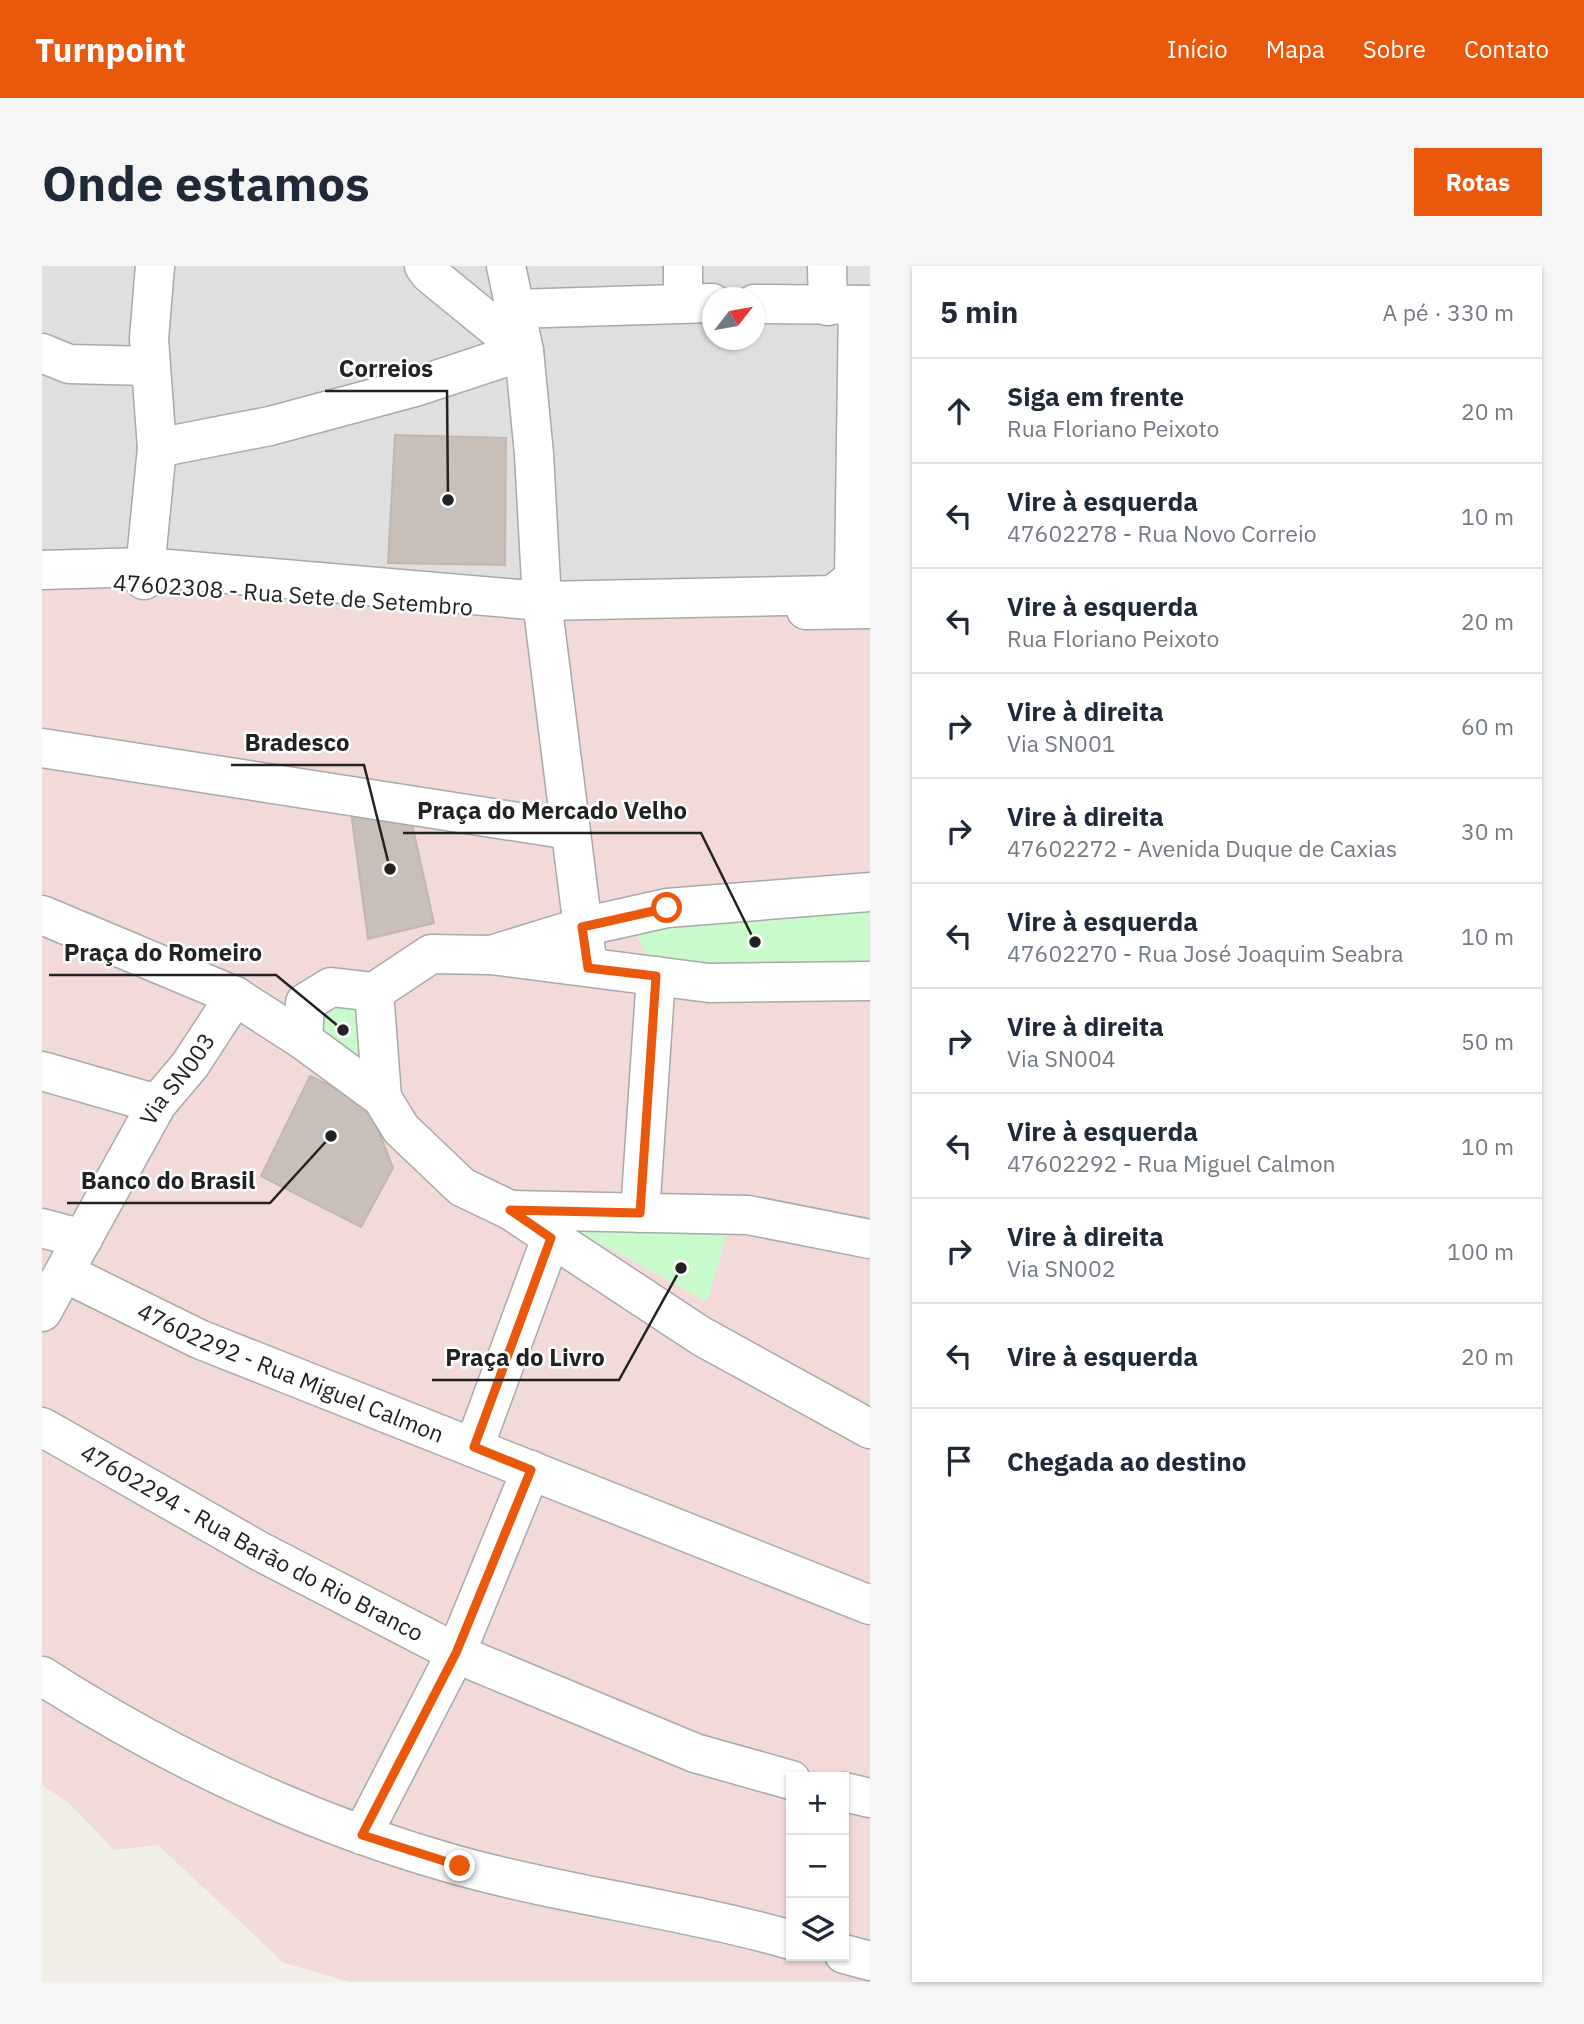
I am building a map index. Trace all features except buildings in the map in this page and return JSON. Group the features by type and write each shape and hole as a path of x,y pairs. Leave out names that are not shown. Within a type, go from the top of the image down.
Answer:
{"street":[{"path":"144,574 156,448 149,366 155,266"},
{"path":"424,266 430,274 524,351"},
{"path":"506,266 524,351 534,454 543,607 588,968"},
{"path":"42,570 359,586 543,607 852,594 852,305 827,266"},
{"path":"514,309 693,290"},
{"path":"765,304 852,305"},
{"path":"156,448 270,426 415,387 524,351"},
{"path":"42,353 69,364 149,366"},
{"name":"47602308 - Rua Sete de Setembro","path":"42,583 144,574 543,607"},
{"path":"42,748 570,830"},
{"path":"491,955 582,927 667,908 870,892"},
{"path":"42,915 235,996 303,1040 382,1098 401,1129 462,1187 510,1210 701,1336 870,1429"},
{"path":"303,1040 305,1003 331,988 374,992 431,954 491,955 709,984 870,981"},
{"path":"640,1213 656,976"},
{"path":"374,992 382,1098"},
{"name":"Via SN003","path":"42,1312 157,1104 190,1065 235,996"},
{"path":"42,1071 157,1104"},
{"path":"510,1210 748,1215 870,1239"},
{"path":"42,1228 83,1239"},
{"path":"474,1447 551,1238"},
{"name":"47602292 - Rua Miguel Calmon","path":"65,1273 199,1339 870,1605"},
{"name":"47602294 - Rua Barão do Rio Branco","path":"42,1427 261,1552 460,1655 695,1753 786,1779"},
{"path":"362,1835 460,1655 531,1470"},
{"path":"42,1675 194,1763 362,1835 517,1881 724,1921 786,1939"},
{"path":"849,1793 870,1798"},
{"path":"849,1955 870,1961"}],"shaded area":[{"path":"42,266 870,266 870,577 833,595 42,570"},
{"path":"42,583 870,609 870,1982 350,1982 284,1963 158,1845 114,1850 70,1804 42,1785"}],"green space":[{"path":"870,907 870,966 708,967 648,957 632,926"},
{"path":"356,1002 368,1062 323,1040 318,1012 323,1004"},
{"path":"572,1228 727,1233 707,1302"}],"place":[{"name":"Correios","path":"448,500"},
{"name":"Bradesco","path":"390,869"},
{"name":"Praça do Mercado Velho","path":"755,942"},
{"name":"Praça do Romeiro","path":"343,1030"},
{"name":"Banco do Brasil","path":"331,1136"},
{"name":"Praça do Livro","path":"681,1268"}],"route":[{"path":"460,1866 362,1835 456,1653 531,1470 474,1447 551,1238 510,1210 640,1213 656,976 588,968 582,927 667,908"}]}
